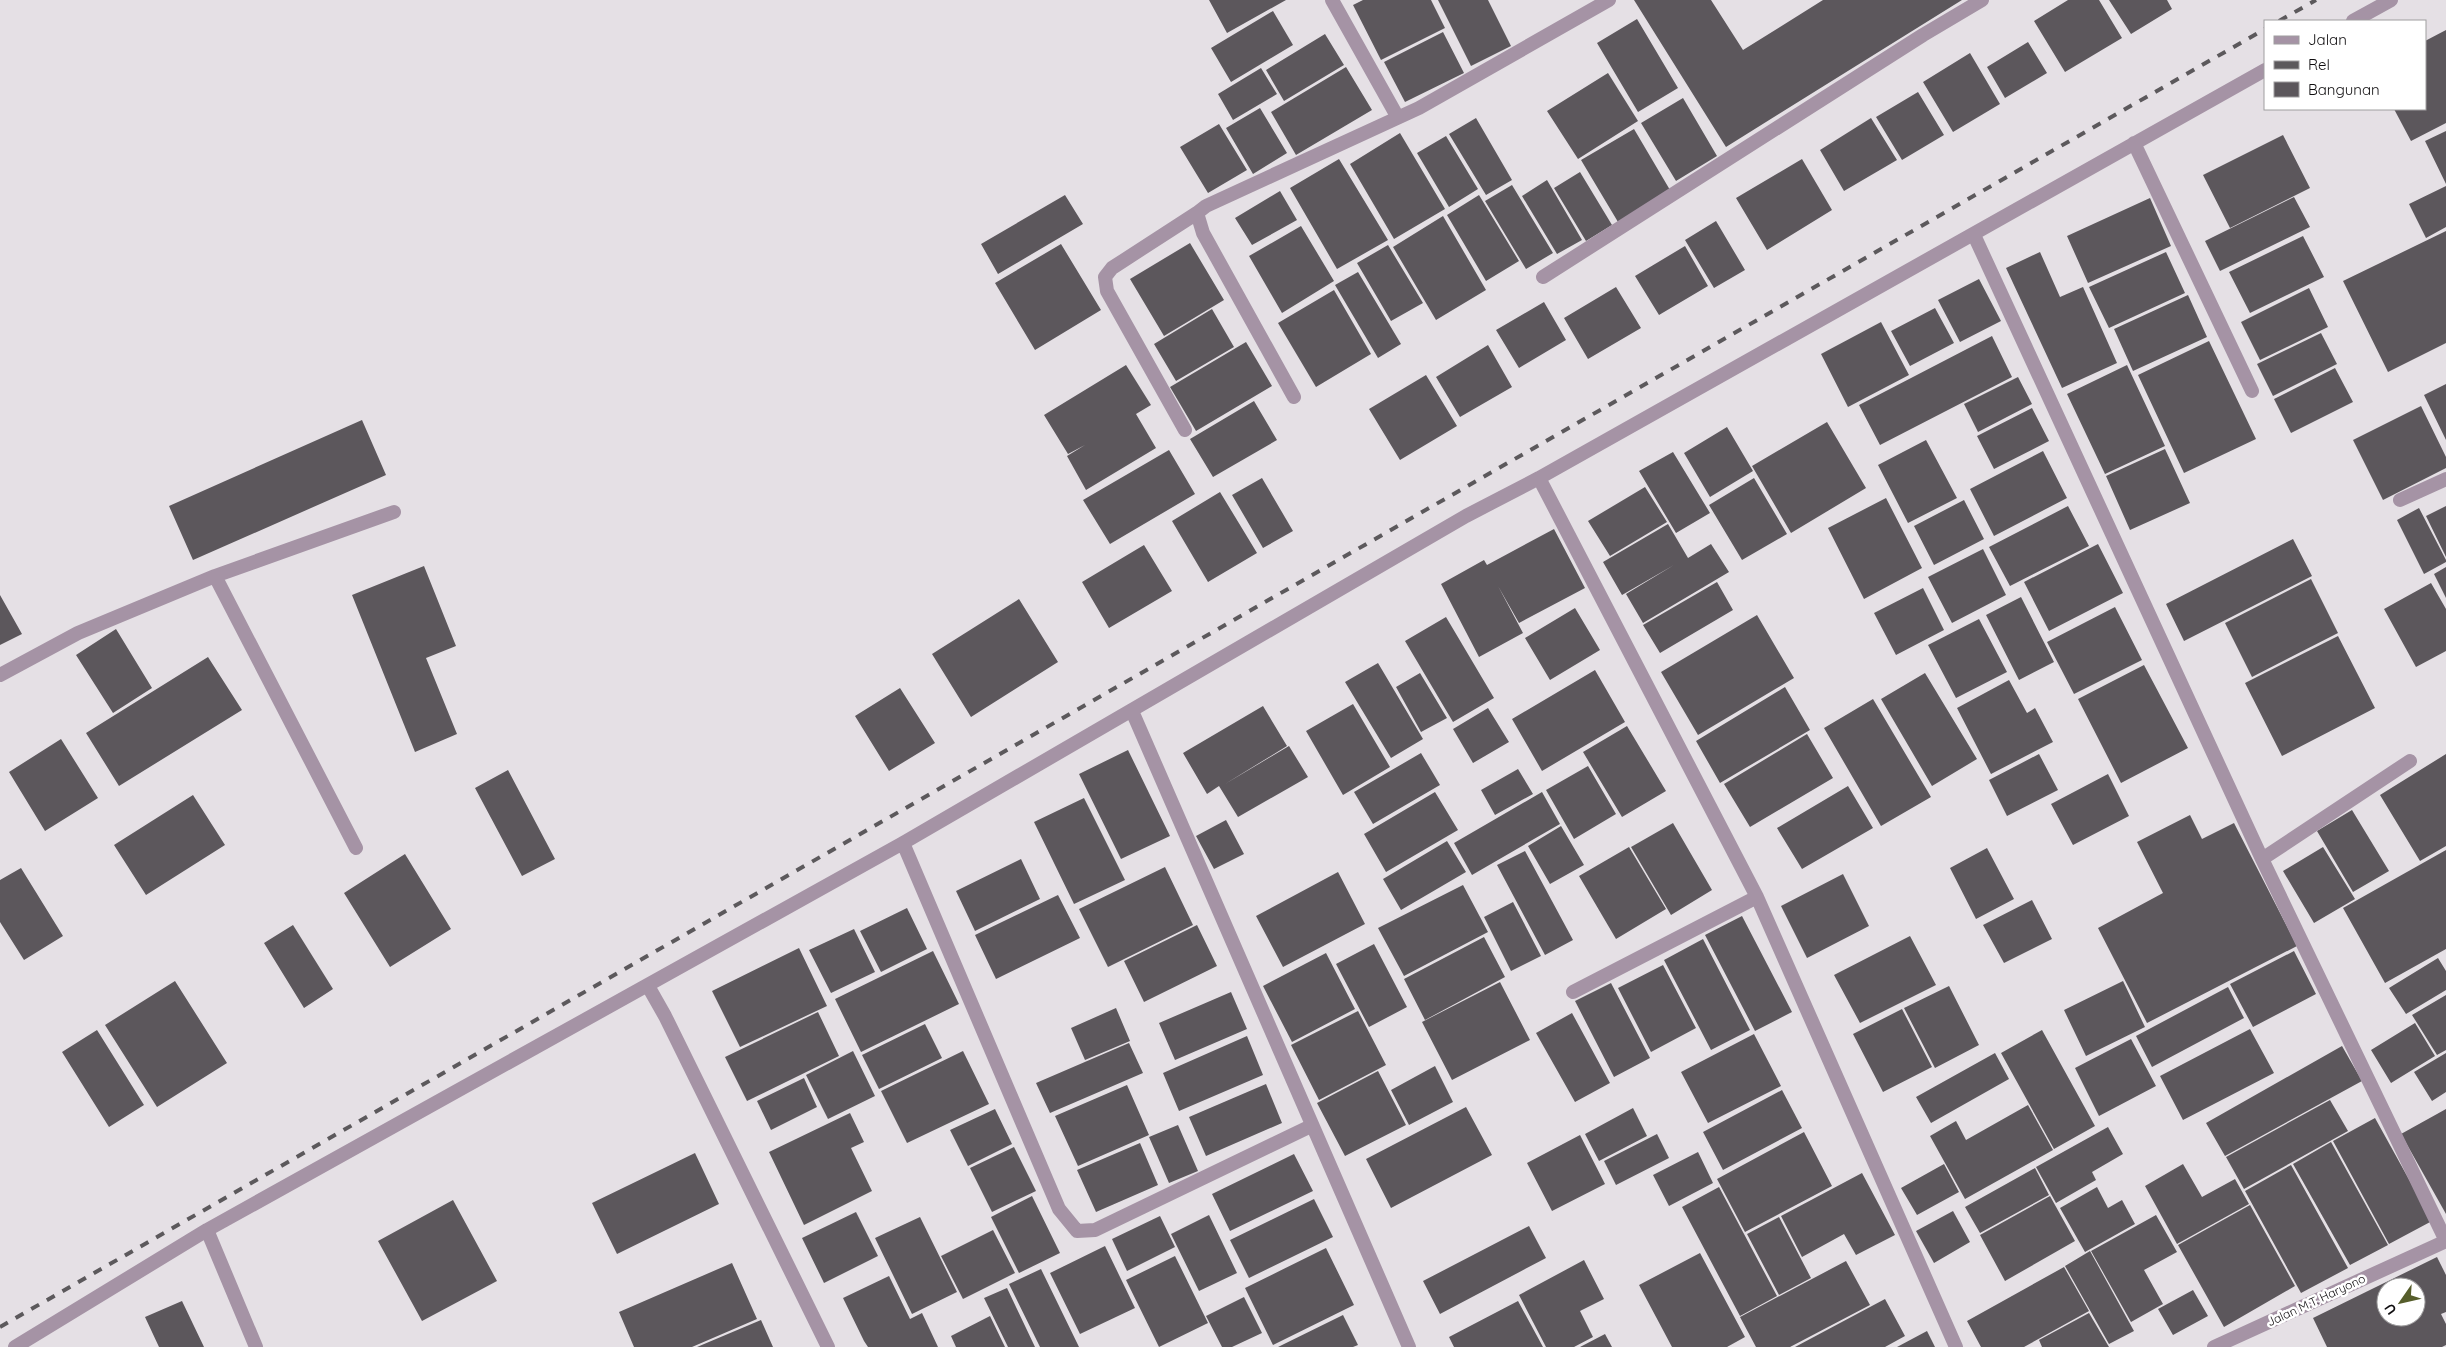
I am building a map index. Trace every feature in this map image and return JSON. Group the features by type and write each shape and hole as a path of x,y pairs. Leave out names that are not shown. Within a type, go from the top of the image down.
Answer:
{"street":[{"path":"1332,0 1397,116"},
{"path":"1185,430 1107,291 1105,277 1112,268 1206,206 1397,116 1419,108 1609,0"},
{"path":"1544,277 1922,36 1982,0"},
{"path":"2355,20 2391,0"},
{"path":"14,1347 207,1230 902,843 1466,516 1539,478 2264,71"},
{"path":"2134,143 2252,391"},
{"path":"1197,213 1203,233 1294,397"},
{"path":"1974,235 2262,859 2446,1241"},
{"path":"1539,478 1757,897 1956,1347"},
{"path":"2400,500 2446,479"},
{"path":"0,675 78,633 215,576 394,512"},
{"path":"215,576 356,848"},
{"path":"1132,711 1408,1347"},
{"path":"2262,859 2410,761"},
{"path":"902,843 1059,1209 1077,1231 1095,1230 1311,1126"},
{"path":"1573,992 1757,897"},
{"path":"648,986 665,1016 828,1347"},
{"path":"207,1230 256,1347"},
{"name":"Jalan M.T. Haryono","path":"2214,1347 2446,1241"}],"building":[{"path":"1209,0 1286,0 1227,33"},
{"path":"1363,0 1431,0 1445,28 1381,60 1353,5"},
{"path":"1438,0 1488,0 1511,46 1471,66"},
{"path":"1634,0 1711,0 1743,50 1823,0 1962,0 1726,147"},
{"path":"2068,0 2099,0 2122,38 2065,72 2034,21"},
{"path":"2109,0 2167,0 2172,9 2131,34"},
{"path":"1273,11 1293,45 1231,82 1211,48"},
{"path":"1637,19 1678,88 1638,112 1597,43"},
{"path":"2446,30 2446,123 2411,141 2395,110 2426,110 2426,40"},
{"path":"1443,32 1464,73 1405,102 1384,62"},
{"path":"1325,34 1344,65 1284,101 1266,70"},
{"path":"2028,42 2047,73 2005,98 1987,67"},
{"path":"1970,53 2000,104 1953,132 1923,82"},
{"path":"1346,67 1372,110 1296,155 1271,112"},
{"path":"1261,68 1277,94 1233,120 1218,94"},
{"path":"1608,73 1638,121 1578,159 1547,111"},
{"path":"1918,92 1944,135 1902,160 1876,117"},
{"path":"1683,98 1717,156 1676,181 1641,123"},
{"path":"1260,108 1287,153 1253,174 1226,128"},
{"path":"1476,118 1512,180 1486,195 1449,134"},
{"path":"1871,118 1897,160 1844,191 1820,150"},
{"path":"1219,124 1247,170 1208,193 1180,147"},
{"path":"1634,129 1670,190 1618,222 1581,160"},
{"path":"2446,131 2446,184 2425,141"},
{"path":"1400,133 1445,209 1394,239 1350,164"},
{"path":"2283,135 2310,188 2230,228 2203,175"},
{"path":"1446,136 1478,189 1449,207 1417,153"},
{"path":"1339,159 1388,240 1337,269 1290,188"},
{"path":"1802,159 1832,210 1767,250 1736,198"},
{"path":"1580,172 1612,225 1586,241 1554,188"},
{"path":"1547,180 1582,240 1557,254 1522,196"},
{"path":"1512,185 1553,253 1526,269 1485,201"},
{"path":"2446,186 2446,227 2426,238 2409,204"},
{"path":"1280,191 1297,220 1252,245 1235,218"},
{"path":"1065,195 1083,224 998,274 981,244"},
{"path":"1479,195 1519,261 1486,281 1447,215"},
{"path":"2294,197 2310,227 2220,271 2205,241"},
{"path":"2150,198 2171,246 2088,283 2067,236"},
{"path":"1443,216 1486,290 1436,320 1393,247"},
{"path":"1716,221 1745,270 1714,288 1685,240"},
{"path":"1301,226 1334,281 1282,313 1249,256"},
{"path":"2446,231 2446,343 2388,372 2343,281"},
{"path":"2303,236 2324,277 2250,313 2229,272"},
{"path":"1190,243 1224,300 1164,336 1130,279"},
{"path":"1061,244 1101,310 1035,350 995,283"},
{"path":"1388,245 1423,303 1391,321 1357,263"},
{"path":"1685,246 1708,286 1659,315 1635,276"},
{"path":"2040,252 2060,297 2083,287 2117,363 2062,388 2006,268"},
{"path":"2166,252 2185,293 2109,328 2089,287"},
{"path":"1358,272 1401,344 1378,358 1335,285"},
{"path":"1979,279 2001,321 1960,342 1938,300"},
{"path":"1616,287 1641,328 1588,359 1564,318"},
{"path":"2309,288 2328,327 2260,360 2241,322"},
{"path":"1334,290 1371,354 1316,387 1278,323"},
{"path":"2188,295 2207,337 2133,371 2114,329"},
{"path":"1544,302 1566,340 1519,368 1496,330"},
{"path":"1935,308 1954,343 1910,366 1891,331"},
{"path":"1212,309 1234,347 1176,381 1154,344"},
{"path":"1881,322 1909,375 1848,407 1821,354"},
{"path":"2321,333 2337,364 2273,396 2257,364"},
{"path":"1992,336 2012,377 1880,445 1859,405"},
{"path":"2209,341 2256,439 2184,473 2138,375"},
{"path":"1246,342 1272,386 1196,431 1170,387"},
{"path":"1488,345 1512,387 1460,417 1436,377"},
{"path":"1126,365 1151,405 1136,414 1156,448 1086,490 1067,456 1085,445 1068,454 1044,415"},
{"path":"2127,365 2165,446 2105,474 2067,394"},
{"path":"2335,368 2353,402 2291,433 2274,399"},
{"path":"1426,375 1457,426 1400,460 1369,409"},
{"path":"2018,377 2032,404 1978,432 1964,404"},
{"path":"2446,384 2446,440 2424,395"},
{"path":"1254,401 1277,440 1213,477 1190,439"},
{"path":"2421,406 2446,457 2446,468 2383,500 2353,440"},
{"path":"2032,408 2049,441 1994,469 1977,436"},
{"path":"362,420 386,475 193,560 169,506"},
{"path":"1827,422 1866,488 1791,533 1752,466"},
{"path":"1727,427 1753,471 1710,497 1684,453"},
{"path":"1926,440 1957,498 1908,523 1878,465"},
{"path":"2165,449 2190,503 2130,530 2106,476"},
{"path":"1169,450 1195,494 1110,544 1083,500"},
{"path":"2043,451 2067,498 1994,536 1970,489"},
{"path":"1673,452 1710,513 1676,533 1639,471"},
{"path":"1262,478 1293,531 1263,548 1232,495"},
{"path":"1754,478 1787,534 1742,560 1709,505"},
{"path":"1645,487 1667,522 1610,556 1588,521"},
{"path":"1220,492 1257,553 1208,582 1172,521"},
{"path":"1886,498 1922,568 1864,599 1828,528"},
{"path":"1964,500 1984,539 1934,565 1914,526"},
{"path":"2068,506 2089,546 2010,586 1989,547"},
{"path":"2446,506 2446,557 2426,516"},
{"path":"2419,508 2446,560 2446,562 2424,574 2397,520"},
{"path":"1668,524 1688,558 1711,544 1729,572 1643,623 1626,594 1674,565 1622,595 1603,562"},
{"path":"1554,529 1585,588 1519,623 1498,586 1523,633 1479,657 1441,584 1484,560 1487,565"},
{"path":"2293,539 2312,576 2184,641 2166,604"},
{"path":"2098,544 2123,593 2049,631 2024,582"},
{"path":"1144,545 1172,591 1109,628 1082,582"},
{"path":"1983,549 2006,595 1952,623 1928,577"},
{"path":"424,566 456,646 426,658 457,734 415,752 352,595"},
{"path":"2446,567 2446,598 2434,574"},
{"path":"2311,579 2338,633 2252,677 2225,623"},
{"path":"1717,582 1733,610 1660,653 1643,625"},
{"path":"2431,583 2446,609 2446,651 2416,667 2384,609"},
{"path":"1923,588 1944,630 1896,655 1874,613"},
{"path":"0,595 22,634 0,645"},
{"path":"2021,597 2054,662 2019,680 1986,615"},
{"path":"1019,599 1058,662 971,717 932,654"},
{"path":"2115,607 2142,660 2074,694 2047,642"},
{"path":"1575,608 1600,650 1550,680 1525,638"},
{"path":"1757,615 1794,678 1698,735 1661,672"},
{"path":"1446,617 1494,698 1453,722 1405,641"},
{"path":"1979,619 2007,672 1956,698 1928,645"},
{"path":"116,629 152,688 113,713 76,655"},
{"path":"2338,636 2375,708 2282,756 2245,683"},
{"path":"208,657 242,710 119,786 86,733"},
{"path":"1378,663 1423,739 1391,758 1345,682"},
{"path":"2144,665 2188,748 2121,783 2078,699"},
{"path":"1595,670 1625,722 1542,771 1512,719"},
{"path":"1420,673 1447,718 1421,732 1396,687"},
{"path":"1925,673 1977,759 1932,786 1881,699"},
{"path":"2009,680 2027,713 2035,708 2053,742 1991,774 1957,708"},
{"path":"1785,687 1810,730 1720,783 1696,741"},
{"path":"900,688 935,743 889,771 855,716"},
{"path":"1873,699 1931,797 1881,826 1824,728"},
{"path":"1353,704 1390,767 1343,795 1306,731"},
{"path":"1263,706 1287,746 1225,784 1289,746 1308,777 1238,817 1219,786 1207,794 1183,753"},
{"path":"1488,708 1509,742 1473,763 1453,729"},
{"path":"1627,726 1666,791 1622,817 1583,752"},
{"path":"1807,734 1833,778 1750,827 1724,784"},
{"path":"61,739 98,798 45,831 9,772"},
{"path":"1128,750 1170,836 1121,859 1079,774"},
{"path":"1421,753 1440,785 1373,824 1354,792"},
{"path":"2039,754 2058,790 2007,816 1989,780"},
{"path":"2446,754 2446,846 2420,861 2380,795"},
{"path":"1588,766 1616,814 1574,839 1546,790"},
{"path":"1518,769 1533,794 1495,815 1481,790"},
{"path":"508,770 555,859 522,876 475,788"},
{"path":"2108,774 2129,816 2073,845 2051,804"},
{"path":"1848,786 1873,828 1802,869 1777,828"},
{"path":"1435,792 1458,830 1386,872 1364,834"},
{"path":"1542,792 1560,824 1472,875 1454,843"},
{"path":"193,795 225,845 146,895 114,845"},
{"path":"1084,798 1125,880 1074,904 1034,822"},
{"path":"2352,810 2389,871 2353,892 2317,831"},
{"path":"2190,815 2202,839 2234,823 2297,946 2147,1023 2098,928 2163,893 2137,842"},
{"path":"1226,820 1244,854 1214,869 1196,836"},
{"path":"1673,823 1712,890 1671,915 1631,847"},
{"path":"1561,826 1584,865 1550,884 1528,846"},
{"path":"1447,841 1466,872 1401,910 1383,879"},
{"path":"1629,847 1666,909 1616,939 1579,876"},
{"path":"2323,847 2355,899 2314,923 2283,871"},
{"path":"1987,848 2014,899 1976,919 1950,868"},
{"path":"2446,850 2446,949 2385,983 2343,908"},
{"path":"1525,851 1573,940 1545,955 1497,865"},
{"path":"405,854 451,929 390,967 344,893"},
{"path":"1021,859 1040,899 975,931 956,891"},
{"path":"1165,867 1193,925 1108,967 1079,909"},
{"path":"21,868 63,936 24,960 0,922 0,880"},
{"path":"1338,872 1365,924 1283,967 1256,916"},
{"path":"1843,874 1869,926 1807,958 1781,906"},
{"path":"1463,885 1488,932 1404,976 1378,928"},
{"path":"1058,895 1080,938 996,979 975,935"},
{"path":"2032,900 2052,939 2004,963 1983,925"},
{"path":"1513,902 1541,956 1511,971 1484,917"},
{"path":"907,908 927,949 881,972 860,931"},
{"path":"1742,916 1792,1012 1755,1031 1705,935"},
{"path":"293,925 333,989 304,1008 264,943"},
{"path":"1197,925 1217,966 1144,1002 1124,961"},
{"path":"854,929 875,972 831,993 809,950"},
{"path":"1910,936 1936,985 1860,1023 1834,975"},
{"path":"1484,937 1505,977 1425,1020 1404,979"},
{"path":"1703,939 1750,1030 1711,1050 1664,960"},
{"path":"1374,944 1407,1007 1369,1027 1336,964"},
{"path":"799,948 827,1006 740,1047 712,991"},
{"path":"933,951 959,1004 861,1052 835,999"},
{"path":"2294,951 2316,994 2253,1027 2230,984"},
{"path":"1326,953 1355,1009 1292,1042 1263,986"},
{"path":"2438,958 2446,971 2446,990 2406,1014 2389,988"},
{"path":"1663,965 1696,1028 1651,1052 1618,988"},
{"path":"175,981 227,1063 157,1107 105,1025"},
{"path":"2123,981 2145,1027 2086,1056 2064,1010"},
{"path":"1500,982 1530,1040 1452,1080 1422,1022"},
{"path":"1611,983 1650,1058 1614,1077 1575,1001"},
{"path":"1949,986 1979,1045 1935,1068 1904,1008"},
{"path":"2228,987 2244,1018 2152,1067 2136,1036"},
{"path":"1231,992 1247,1029 1175,1060 1159,1023"},
{"path":"2446,995 2446,1050 2437,1055 2412,1015"},
{"path":"1116,1008 1130,1041 1085,1060 1071,1028"},
{"path":"1902,1009 1932,1067 1883,1092 1853,1034"},
{"path":"1358,1011 1386,1065 1319,1100 1291,1045"},
{"path":"818,1012 839,1056 747,1101 725,1057"},
{"path":"1572,1013 1610,1083 1575,1102 1536,1033"},
{"path":"2415,1023 2435,1056 2391,1083 2371,1050"},
{"path":"925,1024 942,1058 879,1089 862,1055"},
{"path":"2250,1029 2274,1073 2183,1120 2160,1076"},
{"path":"97,1030 144,1105 109,1127 62,1052"},
{"path":"2042,1030 2095,1126 2054,1149 2001,1053"},
{"path":"1754,1034 1781,1086 1708,1123 1681,1072"},
{"path":"1247,1036 1263,1075 1179,1111 1163,1073"},
{"path":"2131,1039 2156,1086 2099,1116 2075,1068"},
{"path":"1129,1043 1143,1073 1050,1113 1036,1083"},
{"path":"2342,1046 2362,1081 2225,1156 2206,1123"},
{"path":"853,1051 875,1096 828,1119 806,1075"},
{"path":"963,1051 989,1104 907,1143 881,1091"},
{"path":"1995,1053 2009,1079 1931,1123 1916,1097"},
{"path":"2446,1053 2446,1092 2432,1101 2414,1072"},
{"path":"1435,1066 1453,1102 1409,1125 1391,1090"},
{"path":"1378,1071 1406,1125 1345,1156 1317,1103"},
{"path":"804,1078 817,1107 771,1130 757,1101"},
{"path":"1266,1084 1282,1123 1206,1156 1189,1117"},
{"path":"1127,1085 1149,1135 1078,1166 1055,1116"},
{"path":"1782,1090 1802,1128 1723,1170 1703,1132"},
{"path":"2330,1100 2348,1131 2244,1189 2226,1157"},
{"path":"2028,1105 2053,1150 1965,1199 1930,1136 1956,1121 1966,1140"},
{"path":"1466,1107 1492,1155 1391,1208 1366,1159"},
{"path":"1633,1108 1647,1136 1599,1161 1585,1134"},
{"path":"995,1109 1012,1144 968,1166 950,1130"},
{"path":"2446,1109 2446,1214 2401,1134"},
{"path":"850,1113 864,1142 851,1148 872,1191 804,1225 769,1152"},
{"path":"2375,1118 2432,1221 2389,1244 2333,1141"},
{"path":"1178,1125 1198,1171 1169,1183 1149,1137"},
{"path":"2108,1127 2123,1154 2092,1172 2096,1180 2056,1203 2036,1167"},
{"path":"1804,1132 1832,1186 1745,1232 1717,1179"},
{"path":"1657,1134 1669,1158 1616,1185 1604,1161"},
{"path":"1580,1135 1605,1184 1552,1211 1527,1163"},
{"path":"2331,1142 2388,1245 2350,1265 2293,1164"},
{"path":"1140,1143 1158,1185 1096,1212 1077,1170"},
{"path":"1014,1147 1036,1191 992,1212 970,1168"},
{"path":"1698,1152 1713,1183 1669,1206 1653,1175"},
{"path":"695,1153 719,1204 617,1254 592,1203"},
{"path":"1294,1154 1313,1191 1230,1231 1212,1194"},
{"path":"1944,1164 1959,1192 1917,1215 1901,1188"},
{"path":"2183,1164 2202,1197 2235,1179 2249,1204 2177,1244 2145,1186"},
{"path":"2291,1165 2348,1268 2301,1293 2245,1191"},
{"path":"2035,1168 2049,1195 1980,1233 1965,1207"},
{"path":"1862,1173 1895,1235 1856,1255 1844,1234 1802,1257 1781,1216"},
{"path":"1719,1187 1777,1296 1740,1316 1682,1207"},
{"path":"2097,1187 2108,1208 2122,1200 2135,1224 2085,1252 2060,1208"},
{"path":"1032,1196 1060,1253 1019,1273 991,1217"},
{"path":"2050,1196 2075,1241 2005,1281 1980,1235"},
{"path":"1314,1199 1333,1237 1249,1278 1230,1240"},
{"path":"453,1200 497,1281 422,1321 378,1241"},
{"path":"2250,1205 2295,1286 2224,1327 2178,1245"},
{"path":"1953,1211 1970,1242 1934,1263 1916,1231"},
{"path":"856,1212 878,1256 824,1283 802,1238"},
{"path":"1209,1215 1237,1273 1199,1291 1171,1234"},
{"path":"2156,1215 2177,1252 2144,1270 2163,1304 2131,1322 2091,1251"},
{"path":"1160,1216 1175,1247 1127,1271 1112,1239"},
{"path":"920,1217 957,1292 912,1314 875,1238"},
{"path":"1779,1217 1811,1278 1779,1295 1747,1234"},
{"path":"1529,1226 1546,1258 1440,1314 1423,1281"},
{"path":"993,1230 1015,1273 963,1299 941,1256"},
{"path":"1105,1246 1135,1308 1080,1334 1050,1273"},
{"path":"1326,1248 1354,1305 1273,1345 1245,1288"},
{"path":"2090,1251 2134,1331 2109,1344 2065,1266"},
{"path":"1700,1253 1745,1337 1727,1347 1672,1347 1639,1285"},
{"path":"1175,1256 1208,1323 1159,1347 1126,1280"},
{"path":"2437,1257 2446,1275 2446,1312 2441,1314 2446,1324 2446,1345 2442,1347 2327,1347 2313,1318 2376,1287 2376,1327 2426,1327 2426,1277 2396,1277"},
{"path":"1584,1260 1604,1299 1580,1311 1593,1337 1574,1347 1546,1347 1519,1295"},
{"path":"1846,1261 1870,1305 1790,1347 1756,1347 1740,1317"},
{"path":"732,1263 757,1319 692,1347 634,1347 619,1312"},
{"path":"2064,1267 2089,1311 2024,1347 1981,1347 1967,1321"},
{"path":"1041,1269 1079,1347 1040,1347 1009,1284"},
{"path":"889,1276 910,1319 922,1313 938,1347 868,1347 843,1298"},
{"path":"1007,1288 1035,1347 1008,1347 984,1298"},
{"path":"2193,1290 2208,1316 2173,1335 2158,1309"},
{"path":"1244,1297 1262,1333 1232,1347 1222,1347 1206,1316"},
{"path":"1885,1299 1905,1336 1885,1347 1795,1347"},
{"path":"182,1301 204,1347 159,1347 145,1317"},
{"path":"1518,1301 1543,1347 1454,1347 1449,1337"},
{"path":"2089,1313 2109,1347 2042,1347 2039,1340"},
{"path":"1343,1315 1358,1345 1353,1347 1278,1347"},
{"path":"990,1316 1005,1347 956,1347 951,1336"},
{"path":"761,1320 773,1347 697,1347"},
{"path":"1927,1331 1935,1347 1897,1347"},
{"path":"1605,1334 1612,1347 1580,1347"}],"railway":[{"path":"2281,20 2316,0"},
{"path":"0,1327 2264,30"}]}
